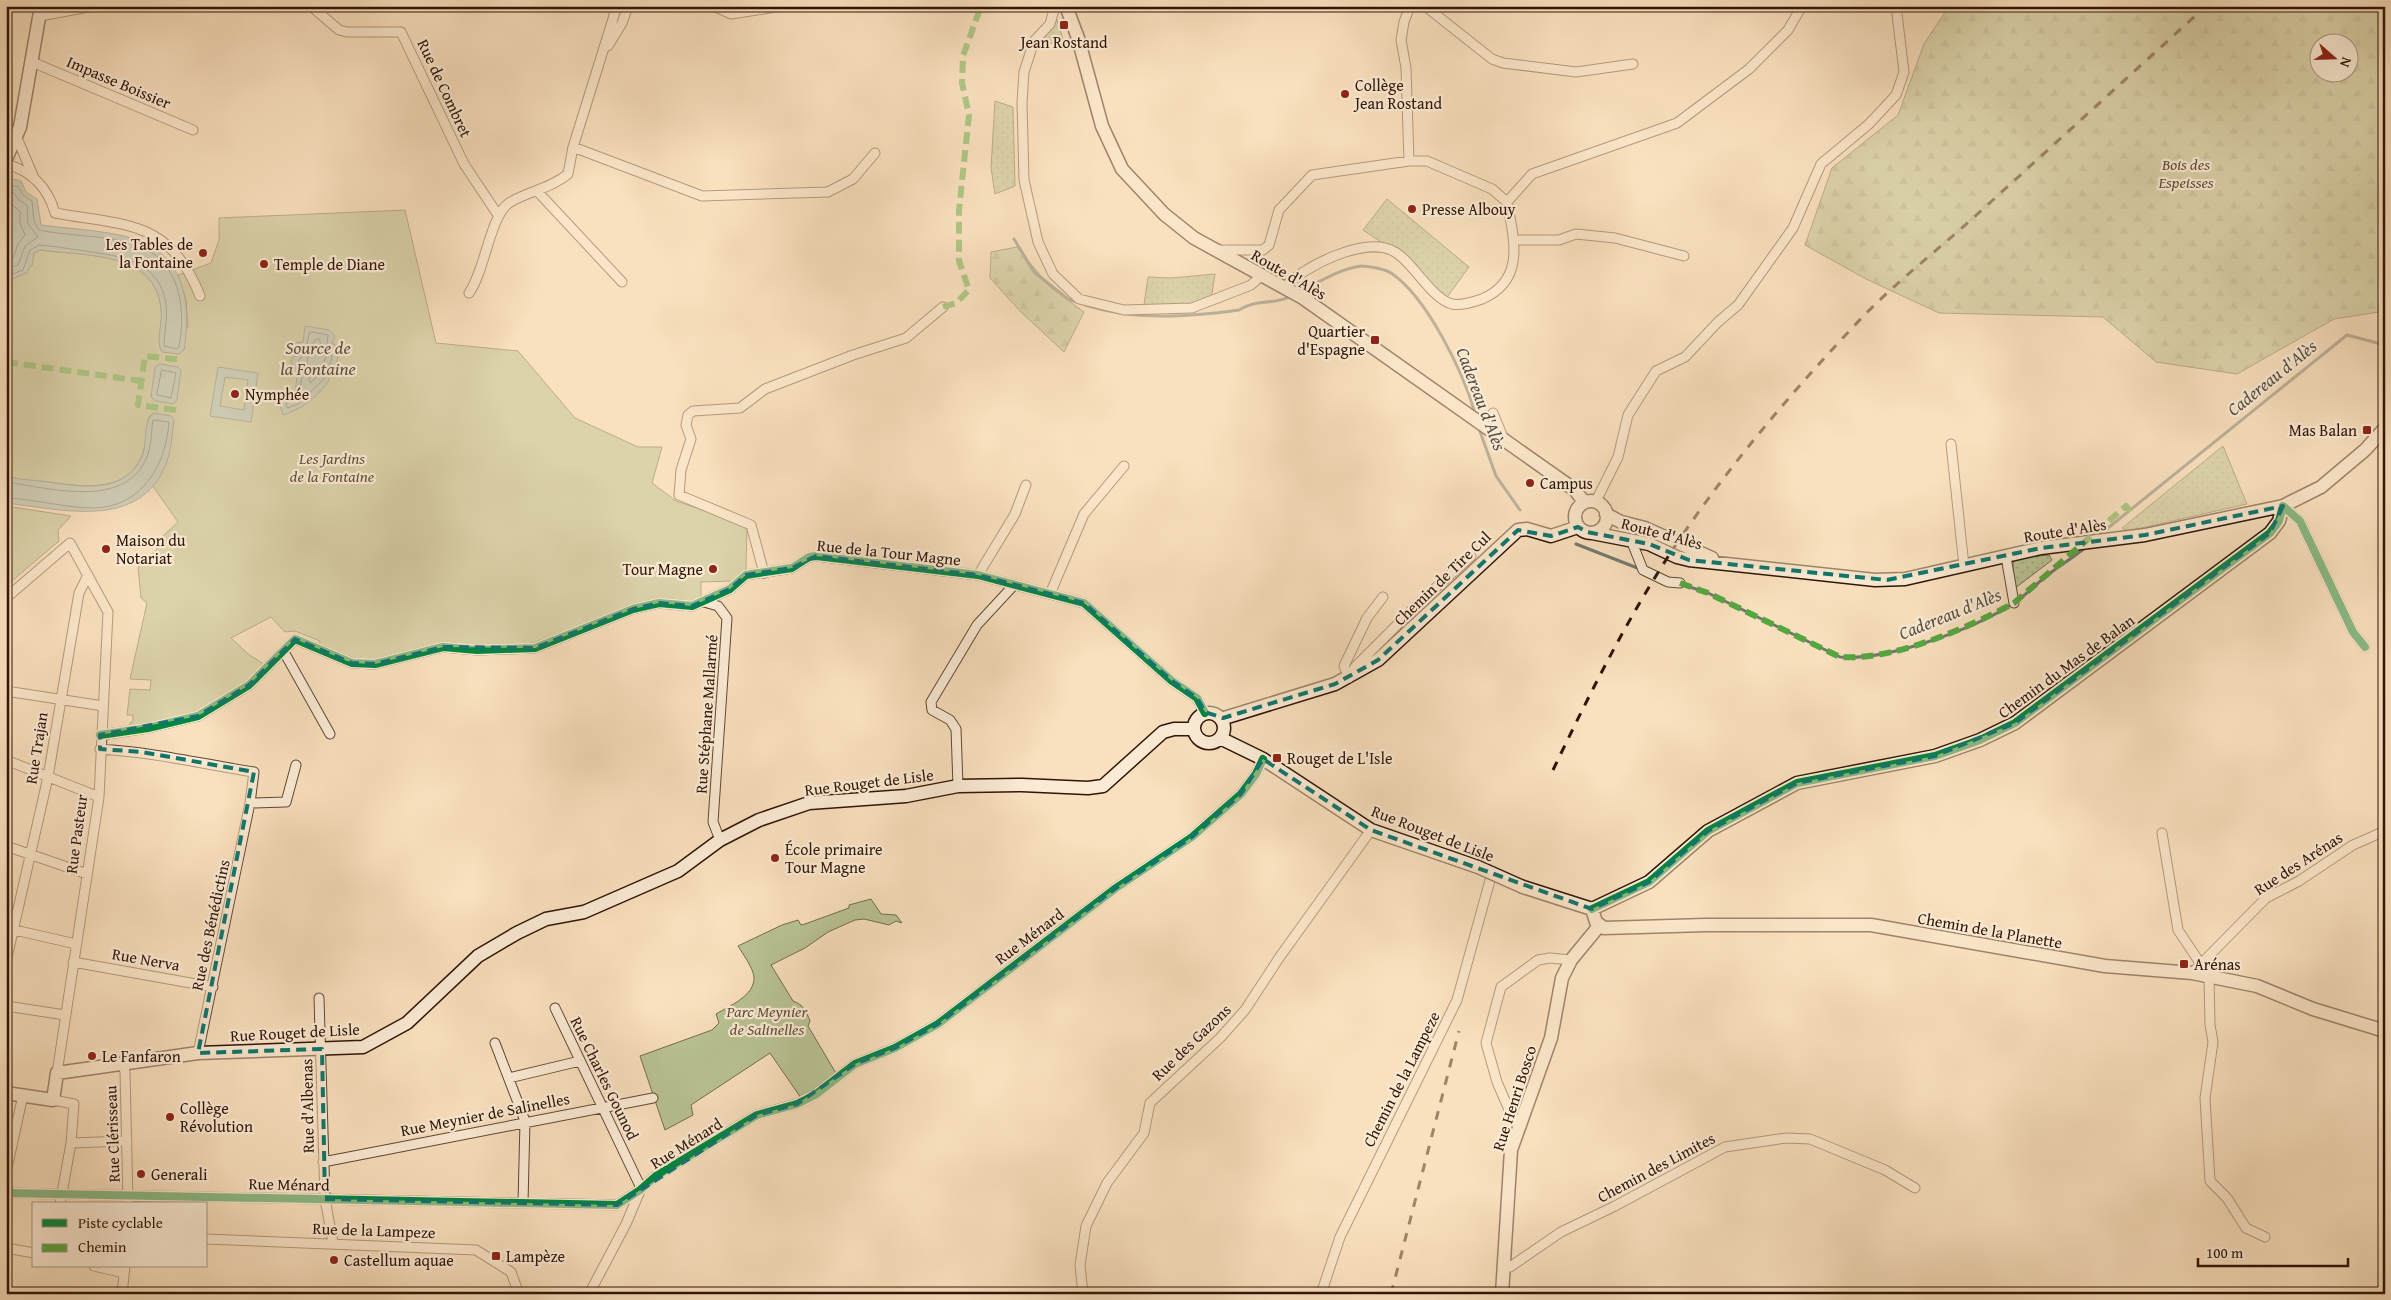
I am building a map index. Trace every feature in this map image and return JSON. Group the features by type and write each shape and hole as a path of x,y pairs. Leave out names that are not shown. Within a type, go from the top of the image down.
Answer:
{"street":[{"path":"6,159 17,138 40,11 94,6"},
{"name":"Rue de Combret","path":"312,6 339,30 347,32 401,32 464,164 498,215"},
{"path":"469,294 480,273 498,215 509,203 556,184 568,174 573,147 605,50 611,21 617,6"},
{"path":"605,50 622,23 628,6"},
{"path":"713,6 731,14 782,6"},
{"path":"1055,6 1050,24 1034,41 1024,72 1022,103 1024,180 1038,242 1053,274 1079,299 1124,310 1192,308 1251,285 1262,275"},
{"name":"Route d'Alès","path":"1066,6 1078,38 1102,126 1122,168 1164,214 1194,238 1286,287 1590,502"},
{"path":"1409,161 1406,68 1401,40 1404,22 1410,6"},
{"path":"1425,6 1492,59 1503,64 1576,72 1633,64"},
{"path":"1507,202 1532,174 1678,123 1749,69 1788,30 1802,6"},
{"path":"1590,502 1603,506 1606,514 1605,524 1592,533 1578,527 1575,513 1590,502 1618,457 1628,415 1656,371 1685,357 1718,322 1738,305 1794,228 1821,164 1869,124 1896,95 1904,72 1896,6"},
{"name":"Impasse Boissier","path":"32,62 193,130"},
{"path":"17,138 34,178"},
{"path":"573,147 702,196 828,192 853,179 875,153"},
{"path":"1216,250 1263,250 1269,245 1279,210 1312,176 1409,161 1427,161 1492,189 1507,202 1514,240 1514,257 1505,283 1494,294 1462,304 1444,300 1392,250 1365,247 1341,252 1293,279 1286,287"},
{"path":"6,164 17,167 34,178 46,189 55,213 140,228 156,236 187,267 200,296"},
{"path":"538,192 622,282"},
{"path":"1514,240 1560,240 1576,234 1615,238 1684,256"},
{"path":"764,573 751,525 678,495 681,470 691,439 686,425 688,415 693,411 740,408 765,389 854,355 906,338 943,307"},
{"path":"1493,413 1501,439"},
{"name":"Route d'Alès","path":"1592,533 1662,548 1677,557 1875,580 1905,579 2069,544 2145,535 2283,506 2321,487 2365,450 2385,428"},
{"path":"1951,444 1964,566"},
{"path":"1050,594 1084,514 1124,466"},
{"path":"978,575 1015,514 1026,485"},
{"path":"2283,506 2300,521 2353,632 2365,647"},
{"name":"Chemin du Mas de Balan","path":"1592,909 1649,882 1708,831 1797,783 1935,756 1980,740 2015,723 2270,534 2279,520 2283,506"},
{"name":"Route d'Alès","path":"1606,514 1621,522 1645,528 1723,563"},
{"name":"Chemin de Tire Cul","path":"1221,719 1335,684 1349,678 1378,660 1513,533 1527,529 1551,536 1578,527"},
{"path":"1631,540 1643,570 1668,582 1680,584"},
{"path":"6,598 70,543 88,575"},
{"name":"Rue de la Tour Magne","path":"100,735 198,716 248,685 284,652 292,641 299,639 352,663 374,664 443,647 477,650 534,648 633,609 659,603 692,606 730,590 746,575 792,568 809,557 816,556 978,575 1084,603 1172,681 1197,698 1205,713"},
{"path":"1349,678 1355,667 1421,601 1471,556"},
{"path":"2006,557 2014,603"},
{"name":"Rue Trajan","path":"6,962 10,929 31,854 48,777 79,593 88,575"},
{"name":"Rue Pasteur","path":"52,1100 99,798 100,735 108,612 88,575"},
{"path":"958,786 956,729 950,720 932,710 931,702 977,625 1014,585"},
{"path":"1349,678 1344,666 1367,618 1383,597"},
{"name":"Rue Stéphane Mallarmé","path":"704,602 718,606 727,618 713,822 720,840"},
{"path":"284,652 330,734"},
{"path":"6,691 103,706"},
{"path":"1205,713 1214,714 1221,719 1224,729 1220,738 1212,742 1204,742 1197,737 1194,729 1198,718 1205,713"},
{"name":"Rue Rouget de Lisle","path":"57,1073 198,1053 363,1048 407,1023 478,956 510,937 546,919 584,912 678,871 720,840 759,820 809,803 906,796 958,786 1088,788 1104,786 1163,732 1174,729 1194,729"},
{"name":"Rue Rouget de Lisle","path":"1220,738 1263,759 1371,830 1478,867 1523,887 1592,909"},
{"name":"Rue des Bénédictins","path":"100,749 142,752 166,759 254,772 250,803 198,1053"},
{"name":"Rue Ménard","path":"616,1205 641,1189 656,1176 757,1115 797,1104 815,1095 855,1064 895,1048 938,1024 1116,888 1192,837 1242,794 1263,759"},
{"path":"6,760 99,798"},
{"path":"250,803 286,802 296,765"},
{"name":"Rue des Gazons","path":"1083,1294 1080,1265 1086,1226 1107,1182 1144,1132 1150,1103 1220,1038 1245,1010 1278,958 1371,830"},
{"name":"Rue des Arénas","path":"2196,968 2266,898 2299,881 2353,845 2385,831"},
{"path":"2162,833 2178,930 2196,968"},
{"path":"6,846 87,874"},
{"name":"Chemin de la Lampeze","path":"1321,1294 1340,1237 1457,1000 1492,873"},
{"path":"1592,909 1599,926"},
{"name":"Chemin de la Planette","path":"1599,926 1604,928 1706,925 1871,925 2105,966 2196,968 2209,976 2257,986 2313,1008 2385,1031"},
{"name":"Rue Henri Bosco","path":"1502,1294 1510,1159 1520,1123 1551,1038 1562,978 1571,960 1599,926"},
{"path":"10,929 76,944"},
{"path":"1520,1123 1512,1119 1486,1043 1501,987 1538,960 1550,958 1571,960"},
{"name":"Rue Nerva","path":"73,962 213,987"},
{"path":"2209,976 2210,1025 2213,1042 2205,1098 2210,1181 2227,1198 2246,1228 2265,1237"},
{"name":"Rue d'Albenas","path":"319,998 322,1048 325,1199 333,1243"},
{"path":"6,1006 65,1016"},
{"name":"Rue Charles Gounod","path":"555,1008 641,1189"},
{"path":"496,1043 525,1121 524,1203"},
{"path":"509,1078 580,1061"},
{"name":"Rue Clérisseau","path":"122,1063 127,1141 128,1199"},
{"path":"6,1093 74,1104 60,1202"},
{"path":"6,1173 23,1095"},
{"name":"Rue Meynier de Salinelles","path":"323,1162 525,1121 654,1098"},
{"name":"Chemin des Limites","path":"1503,1268 1510,1267 1561,1232 1615,1206 1726,1147 1786,1138 1810,1139 1885,1170 1915,1188"},
{"path":"70,1143 127,1141"},
{"path":"589,1294 641,1189"},
{"name":"Rue Ménard","path":"6,1193 62,1193 128,1199 325,1199 616,1205 631,1212"},
{"name":"Rue de la Lampeze","path":"208,1239 476,1250 511,1272 519,1294"},
{"path":"6,1248 32,1253"},
{"path":"110,1268 125,1270 122,1294"}],"highlighted area":[{"path":"2283,506 2270,533 2015,723 1935,756 1797,783 1708,831 1649,882 1592,909 1371,830 1263,759 1241,794 1192,837 1116,888 938,1024 895,1048 855,1064 797,1104 757,1115 617,1205 325,1199 322,1049 198,1053 254,772 142,752 100,749 100,735 198,716 249,685 295,639 352,663 375,664 443,647 535,648 633,609 659,603 692,606 730,589 746,575 792,568 816,556 978,575 1084,603 1172,681 1197,698 1205,712 1223,718 1335,684 1378,660 1518,530 1551,536 1578,527 1587,532 1649,544 1689,560 1887,580 2041,548 2145,535"}],"green space":[{"name":"Bois des Espeisses","path":"1949,6 2385,6 2385,311 2334,319 2237,374 2156,362 2103,317 1939,313 1866,279 1805,245 1832,168 1898,115 1924,44"},
{"path":"1055,14 1064,42 1035,45"},
{"path":"995,101 1013,107 1015,186 995,194 991,168"},
{"path":"1387,199 1469,267 1445,300 1393,250 1363,230"},
{"name":"Les Jardins de la Fontaine","path":"405,210 436,343 518,351 575,418 638,447 662,447 652,483 676,501 747,525 746,569 733,581 701,582 701,596 691,603 660,600 526,645 442,644 374,661 360,660 319,645 320,641 295,631 285,632 271,617 231,638 248,654 267,666 202,711 129,729 130,723 133,721 133,715 127,715 130,689 150,690 151,680 130,679 147,603 141,598 138,567 156,551 161,538 178,522 152,485 162,471 169,454 153,413 148,418 144,448 137,465 129,474 118,480 106,484 81,485 24,480 6,476 6,318 12,279 28,269 34,253 40,250 101,257 120,262 137,269 151,281 159,298 162,321 188,328 186,299 178,275 211,263 219,240 219,218"},
{"path":"1017,247 1049,286 1084,312 1064,352 1020,311 990,278 991,252"},
{"path":"1215,274 1211,300 1169,307 1144,305 1148,277 1171,278"},
{"path":"2223,446 2247,504 2128,531 2122,528"},
{"path":"6,506 71,516 58,530 59,541 6,586"},
{"path":"2049,555 2052,560 2014,589 2013,562 2019,558"},
{"name":"Parc Meynier de Salinelles","path":"871,899 881,914 896,915 902,923 896,921 889,925 864,919 855,920 828,932 805,948 771,965 793,1001 800,1004 806,1011 810,1021 808,1026 837,1075 801,1098 770,1053 691,1105 693,1115 665,1130 640,1056 712,1030 719,1023 716,1014 746,995 753,984 754,977 750,965 738,946 782,925 798,920 801,925 805,924 849,908 849,905"}],"water":[{"path":"13,179 21,181 26,192 37,199 41,225 96,231 128,237 147,244 162,254 172,266 180,281 185,297 186,332 184,350 179,354 162,352 159,343 161,310 156,291 147,277 133,267 116,260 97,256 40,250 34,253 32,266 30,266 27,273 12,279 6,318 6,183"},
{"name":"Source de la Fontaine","path":"305,326 329,330 335,336 332,344 335,344 334,349 338,358 330,372 328,382 318,394 301,407 283,415 278,399 295,393 298,369 293,367 291,361 293,357 299,355 294,352 295,343 303,342"},
{"path":"160,364 178,367 181,370 177,400 173,404 155,401 151,397 155,367"},
{"path":"218,367 258,373 251,422 210,416","holes":["225,377 248,380 244,410 220,406"]},
{"path":"153,413 171,416 174,420 169,455 158,479 143,496 123,506 101,511 53,509 6,503 6,476 75,486 89,486 115,482 126,476 135,467 143,454 146,427"}],"waterway":[{"name":"Cadereau d'Alès","path":"1014,239 1034,272 1068,299 1077,302"},
{"name":"Cadereau d'Alès","path":"1311,286 1342,271 1361,266 1385,270 1391,273 1418,299 1430,317 1453,357 1475,413"},
{"name":"Cadereau d'Alès","path":"1085,305 1123,314 1181,316 1239,310 1252,304 1285,299 1292,296"},
{"name":"Cadereau d'Alès","path":"2098,536 2347,335 2385,345"},
{"name":"Cadereau d'Alès","path":"1478,426 1496,476 1520,510"},
{"name":"Cadereau d'Alès","path":"1576,544 1640,569"},
{"name":"Cadereau d'Alès","path":"1681,584 1708,593 1840,657 1859,657 1905,649 1954,633 1977,623 2014,603 2086,547"}],"railway":[{"path":"1553,770 1581,712 1641,600 1675,546 1716,488 1783,404 1883,297 1972,219 2206,6"},
{"path":"1391,1294 1459,1031"}],"marked path":[{"path":"943,307 956,303 969,290 959,261 959,210 969,115 962,83 963,56 981,6"},
{"path":"176,410 138,405 145,356 183,360"},
{"path":"6,362 142,381"},
{"path":"1680,583 1708,593 1840,657 1883,654 1930,641 1975,623 2014,603 2126,506 2134,515"}],"cycle path":[{"path":"1592,909 1649,882 1708,831 1797,783 1935,756 1980,740 2015,723 2270,533 2279,521 2283,506 2300,521 2353,632 2365,647"},
{"path":"100,735 148,728 198,716 249,685 295,639 352,663 375,664 443,647 477,650 535,648 633,609 659,603 692,606 730,589 746,575 792,568 809,557 816,556 978,575 1084,603 1172,681 1197,698 1205,713"},
{"path":"6,1193 617,1205 640,1190 656,1176 757,1115 797,1104 815,1095 855,1064 895,1048 938,1024 1116,888 1192,837 1241,794 1256,774 1263,759"}],"place":[{"name":"Jean Rostand","path":"1064,25"},
{"name":"Collège Jean Rostand","path":"1345,94"},
{"name":"Presse Albouy","path":"1412,209"},
{"name":"Les Tables de la Fontaine","path":"203,253"},
{"name":"Temple de Diane","path":"264,264"},
{"name":"Quartier d'Espagne","path":"1375,340"},
{"name":"Nymphée","path":"235,394"},
{"name":"Mas Balan","path":"2367,430"},
{"name":"Campus","path":"1530,483"},
{"name":"Maison du Notariat","path":"106,549"},
{"name":"Tour Magne","path":"713,569"},
{"name":"Rouget de L'Isle","path":"1277,758"},
{"name":"École primaire Tour Magne","path":"775,858"},
{"name":"Arénas","path":"2184,964"},
{"name":"Le Fanfaron","path":"92,1056"},
{"name":"Collège Révolution","path":"170,1117"},
{"name":"Generali","path":"141,1174"},
{"name":"Lampèze","path":"496,1256"},
{"name":"Castellum aquae","path":"334,1260"}]}
